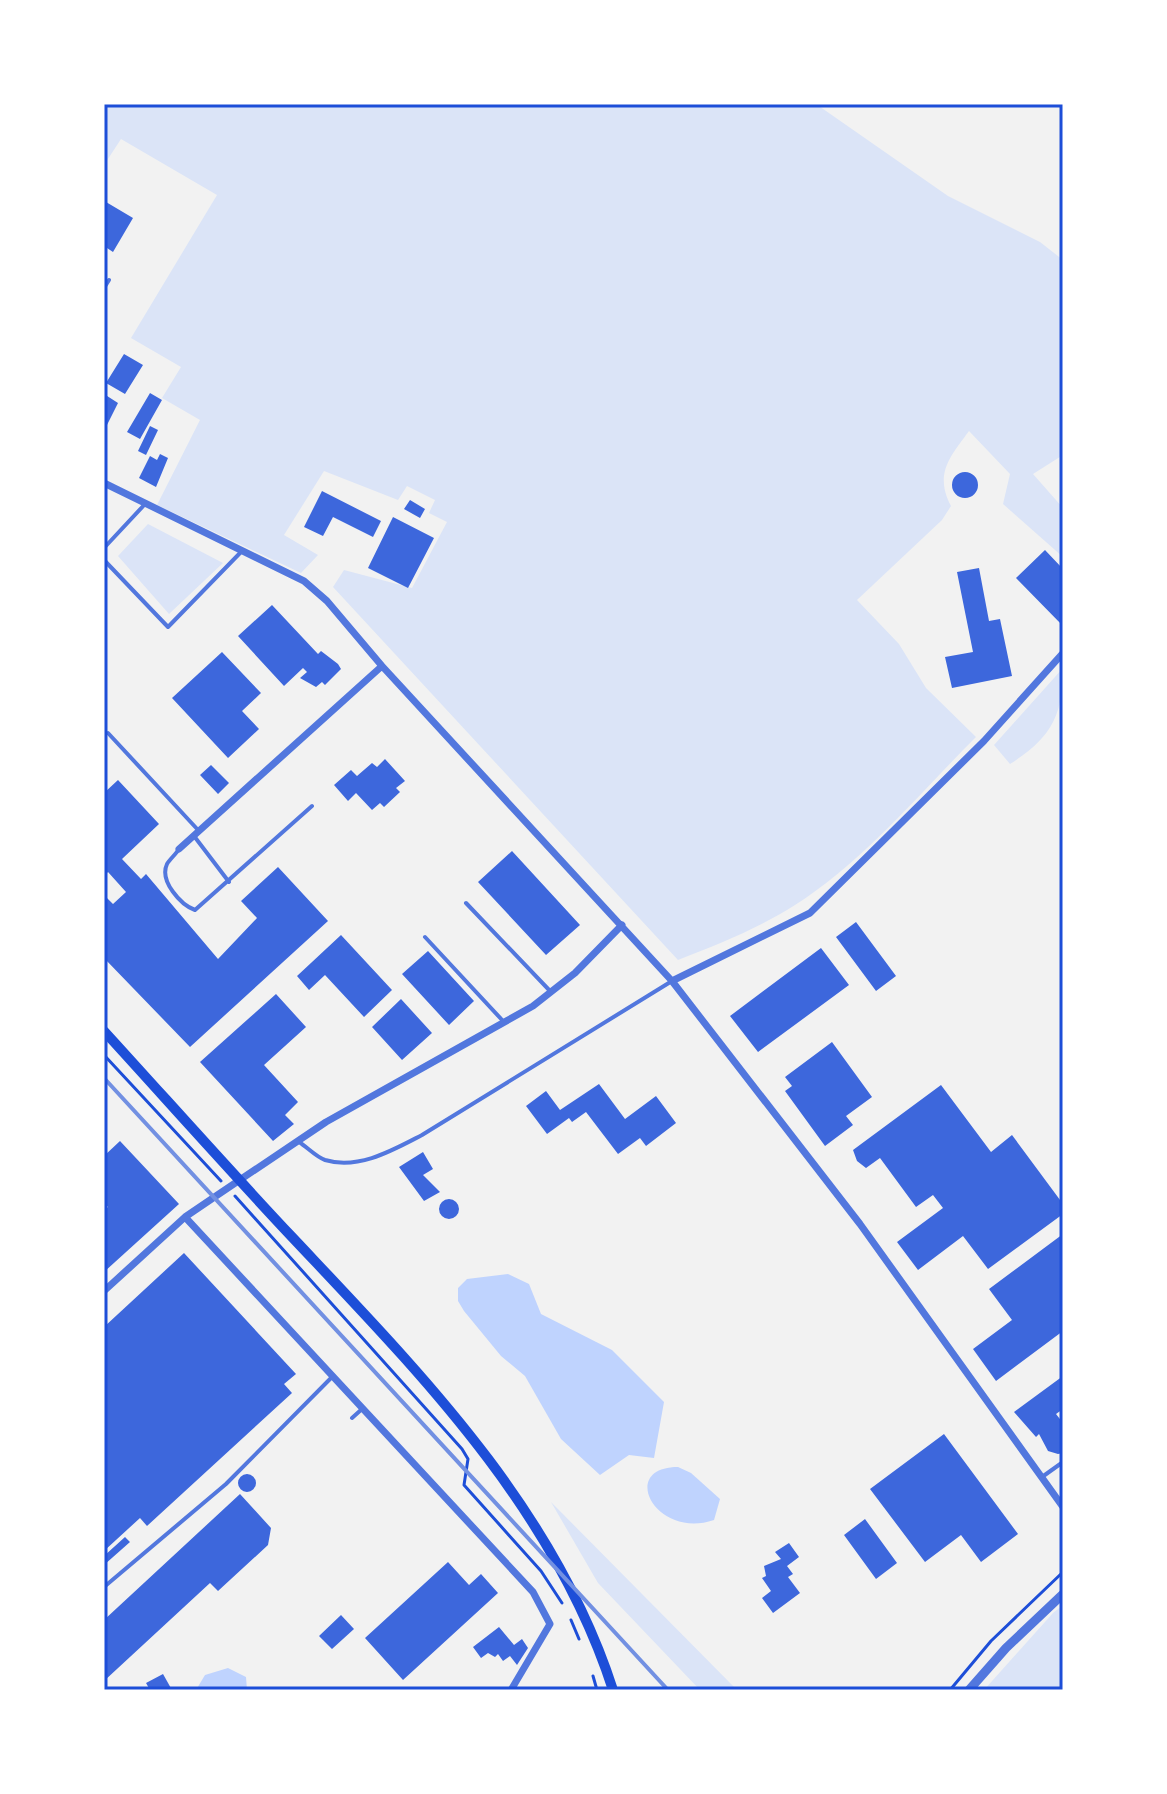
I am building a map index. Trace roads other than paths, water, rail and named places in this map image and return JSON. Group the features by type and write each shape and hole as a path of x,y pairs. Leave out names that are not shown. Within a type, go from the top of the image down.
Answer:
{"main road":[{"path":"104,1031 383,1335 511,1485 571,1587 613,1690"}],"street":[{"path":"104,483 243,550 316,591 672,981 860,1224 1063,1507"},
{"path":"672,981 810,913 984,741 1063,653"},
{"path":"179,849 382,666"},
{"path":"104,1291 185,1217 241,1183 326,1122 504,1023 551,992 622,925"},
{"path":"185,1217 533,1592 550,1624 511,1690"},
{"path":"969,1690 1006,1648 1063,1594"}],"lane":[{"path":"104,288 109,280"},
{"path":"104,548 146,503"},
{"path":"104,560 168,627 243,550"},
{"path":"108,733 196,834 229,882"},
{"path":"179,849 166,866 166,874 186,907 195,910 312,806"},
{"path":"466,903 551,992"},
{"path":"425,937 504,1023"},
{"path":"299,1142 323,1160 353,1163 388,1152 422,1135 672,981"},
{"path":"104,1587 226,1484 333,1376"},
{"path":"352,1418 363,1408"},
{"path":"1042,1477 1063,1462"}],"water":[{"path":"508,1274 529,1284 541,1314 612,1350 664,1402 654,1458 629,1455 600,1475 561,1439 525,1376 501,1356 458,1301 458,1288 467,1279"},
{"path":"678,1467 691,1473 720,1499 714,1520 693,1523 675,1520 661,1512 651,1501 647,1489 650,1478 660,1470"},
{"path":"228,1668 246,1677 247,1690 196,1690 205,1675"}],"railway":[{"path":"104,1078 668,1690"}]}
